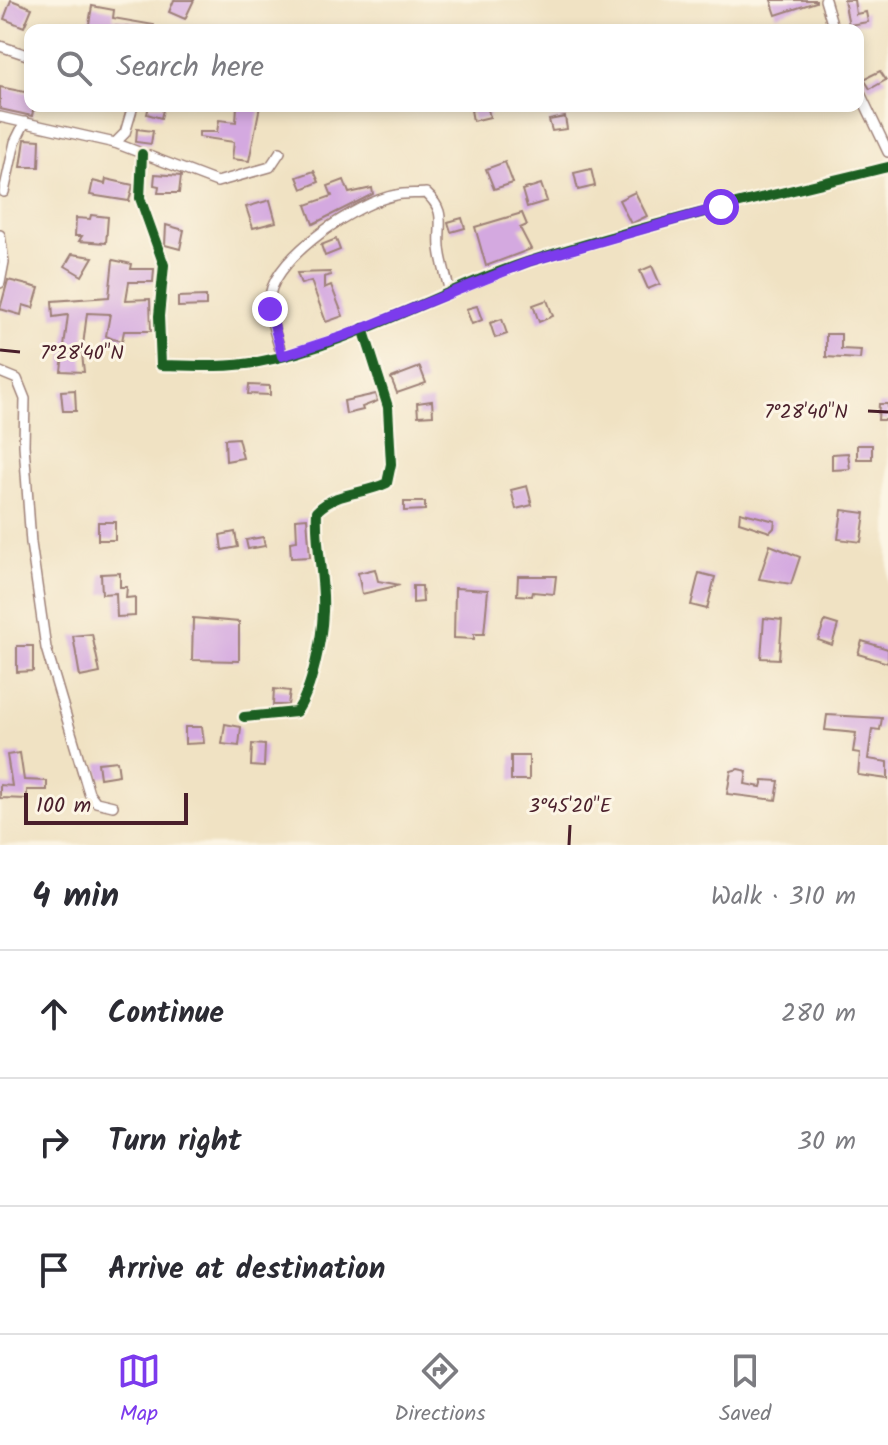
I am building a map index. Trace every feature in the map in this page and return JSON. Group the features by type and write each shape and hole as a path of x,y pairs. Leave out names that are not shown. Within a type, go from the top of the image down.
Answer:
{"street":[{"path":"825,0 832,24"},
{"path":"0,46 24,54"},
{"path":"864,102 888,152"},
{"path":"115,143 125,133 131,112"},
{"path":"0,117 115,143 217,182 270,167 280,152"},
{"path":"4,192 15,142 25,122"},
{"path":"142,154 140,198 164,265 159,316 161,365 256,363 282,356 363,328 528,262 721,207 888,167"},
{"path":"282,356 270,296 280,272 310,240 330,229 347,214 393,195 426,193 438,204 443,218 440,246 450,293"},
{"path":"0,235 4,262 0,283"},
{"path":"244,717 296,712 311,684 324,610 315,544 317,511 341,495 369,492 387,483 391,464 388,407 363,328"},
{"path":"0,372 17,379 25,399 24,445 31,543 46,648 89,793 96,802 113,806"}],"building":[{"path":"11,0 32,8 24,27 4,19"},
{"path":"174,0 194,0 185,19 169,12"},
{"path":"771,0 816,0 816,2 776,15"},
{"path":"844,0 854,0 856,14 866,12 868,22 849,24"},
{"path":"92,6 114,10 113,18 148,24 89,24"},
{"path":"880,71 886,80 870,89 864,79"},
{"path":"0,87 24,92 24,112 33,112 32,116 0,109"},
{"path":"148,112 162,112 161,118"},
{"path":"237,112 259,112 249,161 232,159 234,142 199,137 199,132 217,132 219,120 236,122"},
{"path":"471,112 489,112 490,117 473,121"},
{"path":"565,117 567,129 552,131 549,120"},
{"path":"137,129 153,131 151,144 136,142"},
{"path":"25,139 40,140 39,167 21,167"},
{"path":"505,162 513,183 494,189 486,169"},
{"path":"591,169 595,186 578,190 574,173"},
{"path":"314,171 319,182 302,189 297,177"},
{"path":"155,174 181,176 179,193 158,193 159,186 154,185"},
{"path":"106,179 133,185 129,201 90,195 93,181 105,184"},
{"path":"344,180 349,193 372,188 373,194 313,224 306,205 332,196 328,186"},
{"path":"541,184 547,201 527,207 522,190"},
{"path":"635,192 647,216 631,224 619,200"},
{"path":"270,200 276,222 253,228 246,207"},
{"path":"522,213 527,225 520,228 531,249 486,266 475,227"},
{"path":"91,215 108,217 106,243 79,241 82,236 75,236 76,218 90,219"},
{"path":"462,218 465,228 451,232 448,222"},
{"path":"166,225 184,230 180,249 165,245"},
{"path":"336,239 340,250 325,256 321,245"},
{"path":"72,254 93,257 82,276 65,266"},
{"path":"113,260 132,264 131,269 154,269 153,282 129,282 126,300 150,299 151,331 124,331 122,341 113,339 106,336 110,314 87,313 82,354 84,372 61,371 68,315 53,317 52,301 109,297"},
{"path":"652,266 660,284 648,289 640,271"},
{"path":"330,272 331,275 324,277 324,288 331,285 343,316 326,322 311,281 301,284 297,273"},
{"path":"8,280 39,288 33,308 23,305 21,315 0,309"},
{"path":"206,296 206,306 178,307 178,297"},
{"path":"547,300 553,316 539,322 533,305"},
{"path":"477,306 482,320 472,324 466,309"},
{"path":"502,319 507,334 495,338 490,323"},
{"path":"826,334 841,334 841,349 861,350 860,359 826,357"},
{"path":"420,367 426,383 397,393 391,378"},
{"path":"249,385 270,386 270,395 248,394"},
{"path":"75,390 76,411 63,411 61,391"},
{"path":"376,394 378,401 362,407 363,410 346,414 344,401"},
{"path":"432,401 433,415 418,416 417,403"},
{"path":"879,404 888,404 888,420 878,420"},
{"path":"238,438 243,458 226,461 225,439"},
{"path":"857,445 872,445 872,459 857,459"},
{"path":"848,453 850,469 832,470 832,454"},
{"path":"527,486 532,505 516,509 511,490"},
{"path":"404,502 425,502 425,510 404,511"},
{"path":"842,510 865,513 861,542 838,539"},
{"path":"740,512 775,521 774,528 770,532 739,522"},
{"path":"307,518 310,557 291,558 290,542 297,541 296,519"},
{"path":"98,522 115,522 115,540 98,540"},
{"path":"235,532 238,547 222,550 220,535"},
{"path":"263,537 265,546 248,549 246,540"},
{"path":"770,545 800,557 791,584 759,579"},
{"path":"375,569 378,581 400,585 362,594 358,573"},
{"path":"120,573 120,587 127,587 126,598 135,597 135,616 117,617 116,593 102,594 101,574"},
{"path":"699,573 715,577 707,609 691,605"},
{"path":"518,576 556,576 554,594 533,592 532,596 517,595"},
{"path":"413,586 422,586 423,602 413,603"},
{"path":"455,588 488,590 484,634 474,634 474,639 454,638"},
{"path":"193,618 239,622 239,661 192,660"},
{"path":"764,618 782,620 779,659 761,658"},
{"path":"825,621 838,625 832,645 818,640"},
{"path":"92,634 100,673 80,677 73,636"},
{"path":"862,641 888,649 888,663 858,654"},
{"path":"17,646 33,646 33,671 17,672"},
{"path":"274,689 290,691 288,705 273,705"},
{"path":"827,715 882,718 880,730 872,729 868,759 888,762 888,779 858,775 860,753 853,752 856,733 825,730"},
{"path":"225,724 241,727 239,746 222,744"},
{"path":"185,727 202,727 204,743 185,744"},
{"path":"252,744 265,745 264,767 251,766"},
{"path":"20,753 24,780 47,781 47,790 27,790 27,799 0,798 0,785 12,786 7,755"},
{"path":"511,756 529,756 529,780 511,780"},
{"path":"117,761 119,775 100,778 98,763"},
{"path":"731,771 747,771 745,784 761,787 763,780 779,781 776,800 727,794"}],"cycle path":[{"path":"142,154 140,198 164,265 159,316 161,365 198,366 246,364 293,354 362,330 530,261 663,223 888,167"},
{"path":"244,717 296,712 307,691 321,635 323,611 317,511 333,500 387,483 391,464 388,407 363,328"}],"route":[{"path":"270,309 282,356 344,336 528,262 721,207"}]}
